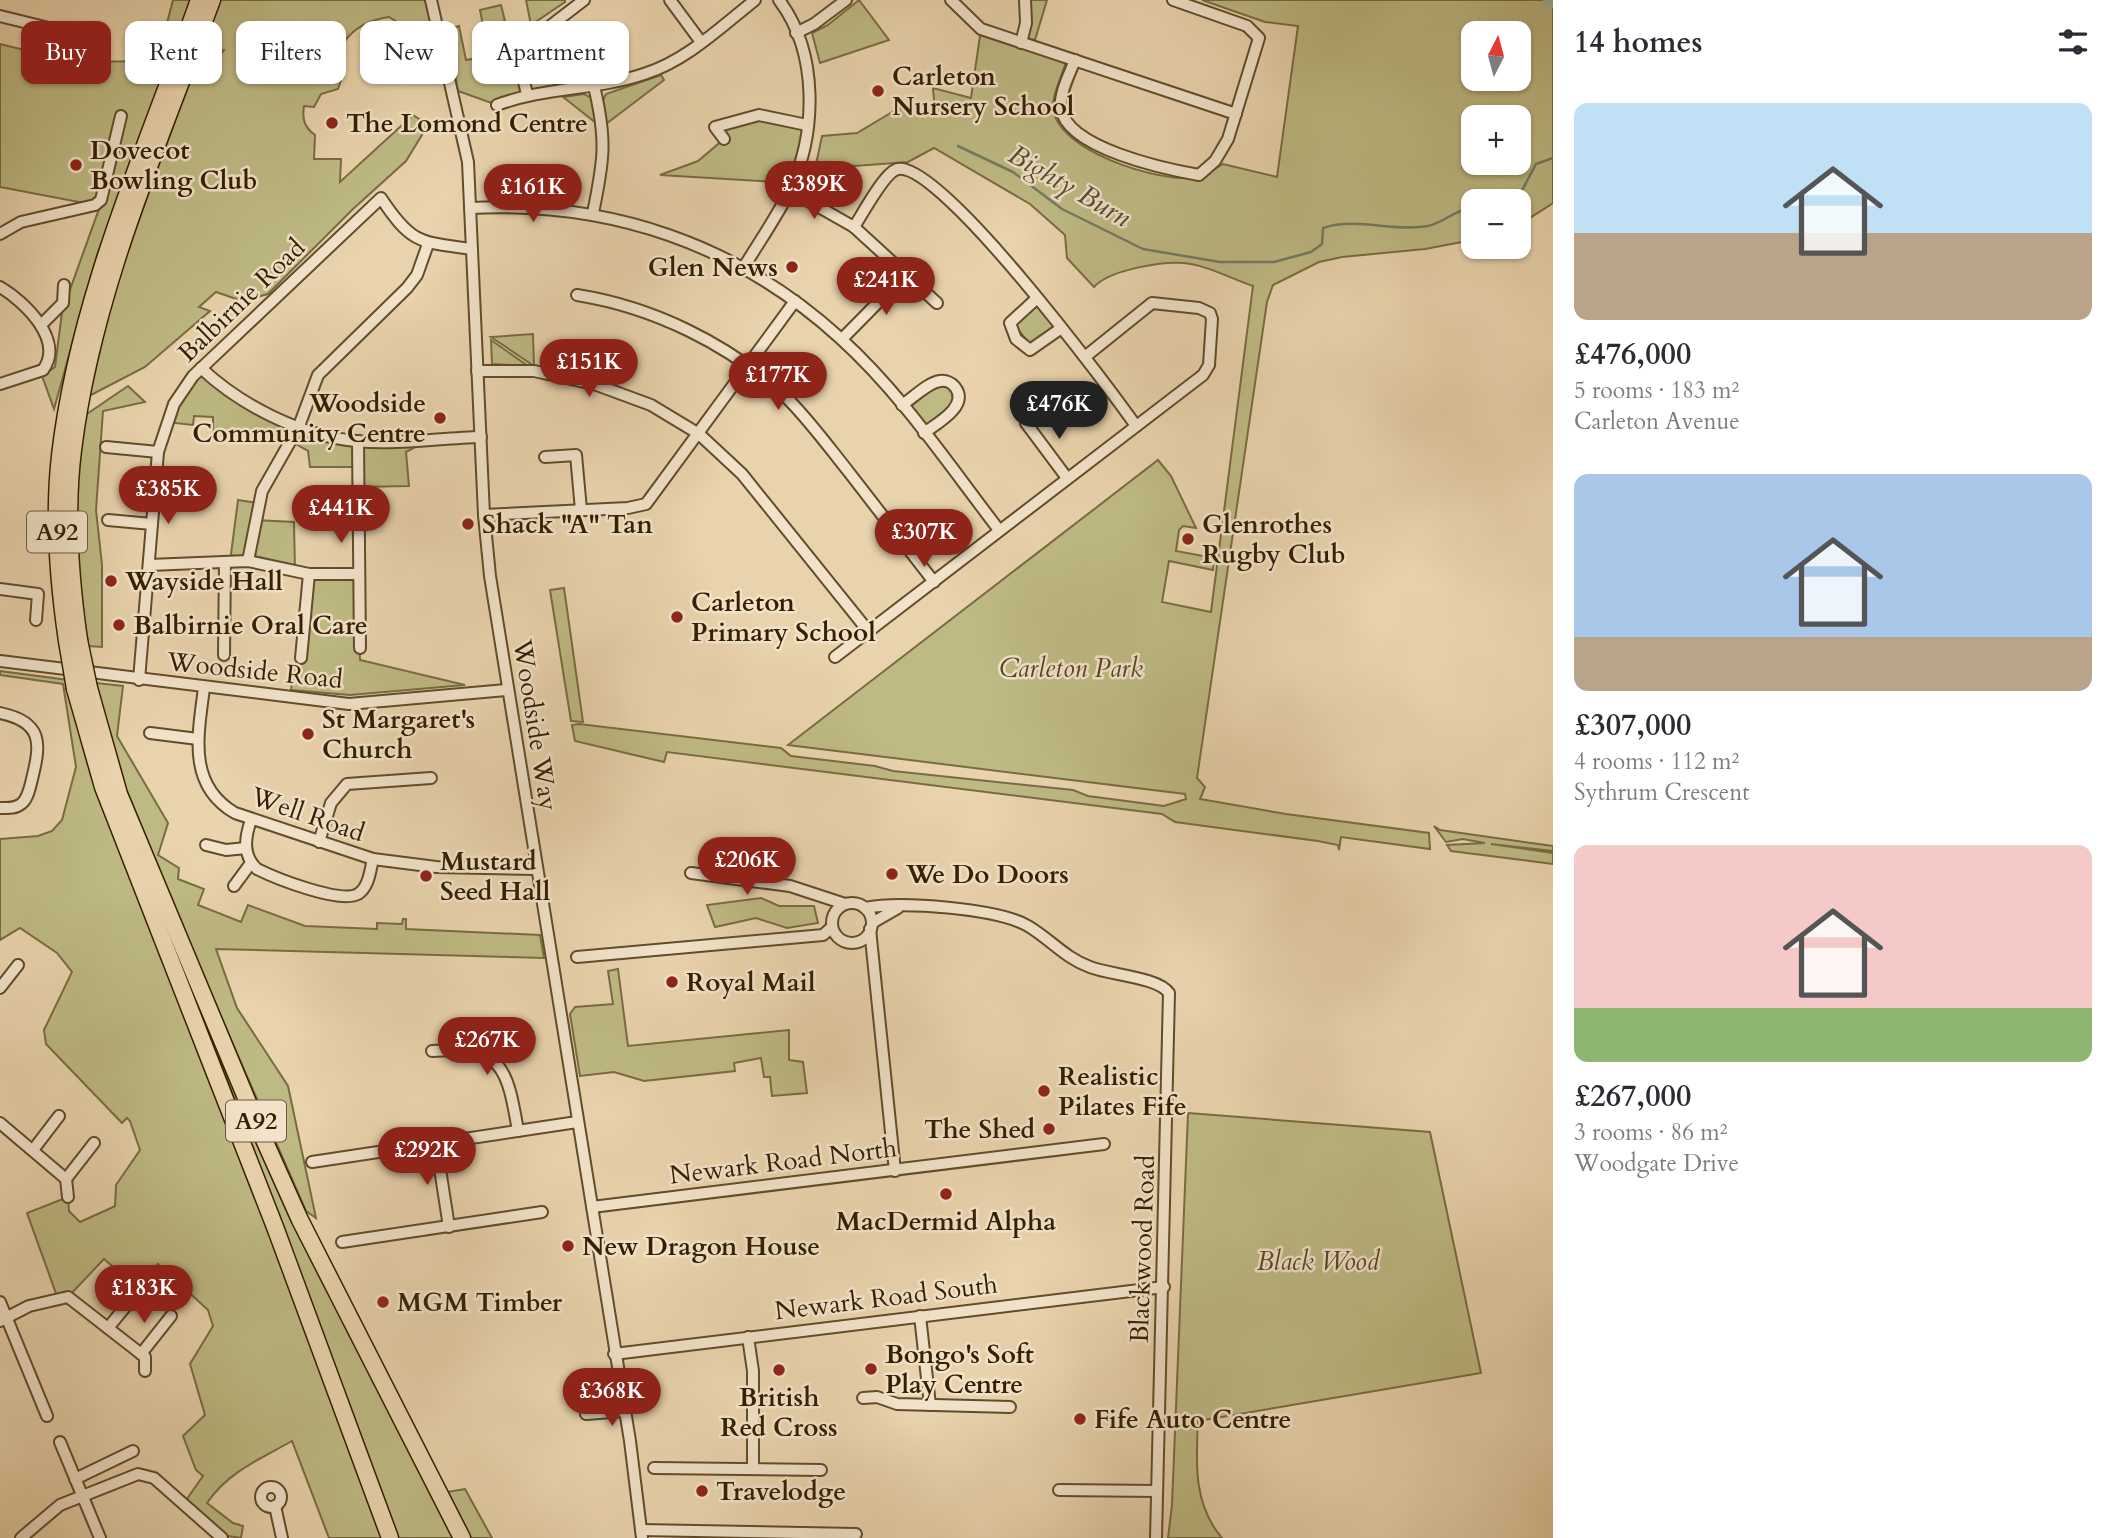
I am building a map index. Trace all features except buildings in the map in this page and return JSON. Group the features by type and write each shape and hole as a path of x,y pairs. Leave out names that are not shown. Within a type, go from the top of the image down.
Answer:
{"highway":[{"name":"A92","path":"199,0 97,283 71,422 57,531 73,641 103,787 275,1227 390,1538"},
{"name":"A92","path":"81,371 111,279 212,0"},
{"name":"A92","path":"82,688 120,794 257,1124 300,1220 462,1538"}],"street":[{"name":"Woodside Way","path":"431,0 464,139 470,208 484,514 506,690 625,1411 642,1534"},
{"path":"527,93 518,58 528,43 584,0"},
{"path":"670,0 701,42"},
{"path":"497,104 527,93 594,86 660,68 701,42 755,0"},
{"path":"744,267 789,190 807,125 807,67 796,33 779,0"},
{"path":"796,33 814,24 846,0"},
{"path":"951,0 981,29 1236,114"},
{"path":"1021,43 1027,23 1025,0"},
{"path":"1075,60 1060,106 1065,120 1077,132 1115,153 1152,165 1199,175 1215,161 1228,139 1259,38 1247,26 1173,0"},
{"path":"0,16 21,21"},
{"path":"593,213 604,150 604,128 594,86"},
{"path":"724,139 715,127 759,115 807,125"},
{"path":"0,234 21,222 89,206 101,200 121,116"},
{"path":"853,227 888,174 897,169 908,170 935,186 995,246 1060,330 1086,356 1136,426"},
{"path":"789,190 853,227 907,273 937,303"},
{"name":"Balbirnie Road","path":"139,680 158,452 174,404 201,368 381,198 404,227 428,244"},
{"path":"470,208 535,208 593,213 663,232 744,267 795,301 842,339 902,405 999,530"},
{"path":"248,561 262,491 299,426 318,375 407,288 416,275 428,244 472,249"},
{"path":"842,339 907,273"},
{"path":"42,324 62,303 64,285"},
{"path":"0,287 42,324 47,348 45,367 0,384"},
{"path":"577,295 617,304 670,322 712,343 785,397 815,429 934,582"},
{"path":"1036,299 1010,323 1016,339 1030,349 1060,330"},
{"path":"484,514 636,507 646,504 795,301"},
{"path":"835,657 1207,371 1213,327 1210,313 1199,308 1152,303 1086,356"},
{"path":"201,368 224,390 251,407 299,426 358,441 481,437"},
{"path":"477,371 534,371 594,384 651,405 699,434 742,474 869,632"},
{"path":"902,405 938,382 948,382 956,388 959,397 956,406 924,433"},
{"path":"1026,424 1067,478"},
{"path":"358,441 357,574 360,648"},
{"path":"106,447 158,452"},
{"path":"545,457 576,455 581,510"},
{"path":"108,520 152,524"},
{"path":"149,565 248,561 309,574 357,574"},
{"path":"224,655 225,562"},
{"path":"301,658 309,574"},
{"path":"0,589 38,594 36,620"},
{"name":"Woodside Road","path":"0,661 354,705 506,690"},
{"name":"Well Road","path":"204,688 198,739 200,770 210,792 226,808 251,820 373,859 468,868 536,869"},
{"path":"0,713 23,720 39,733 37,759 25,800 16,807 0,808"},
{"path":"150,733 198,739"},
{"path":"319,842 331,803 347,784 430,778"},
{"path":"251,820 246,848 251,863 273,876 332,895 349,897 365,887 373,859"},
{"path":"206,845 226,850 246,848"},
{"path":"234,886 251,863"},
{"path":"691,873 808,891 865,908 904,905"},
{"path":"808,891 825,906 837,936 866,951 873,966"},
{"path":"577,957 823,935 845,904"},
{"path":"783,939 851,942 864,938 871,926 904,905"},
{"name":"Blackwood Road","path":"904,905 1014,920 1038,932 1070,960 1102,971 1163,985 1169,993 1156,1538"},
{"path":"865,908 871,926 895,1171"},
{"path":"0,988 18,965"},
{"path":"432,1051 465,1048 483,1052 499,1065 512,1096 518,1131"},
{"path":"33,1150 59,1116"},
{"path":"312,1162 577,1122"},
{"path":"0,1123 66,1179 68,1197"},
{"path":"66,1179 94,1143"},
{"path":"436,1143 449,1227"},
{"name":"Newark Road North","path":"592,1207 1104,1144"},
{"path":"342,1242 542,1212"},
{"name":"Newark Road South","path":"614,1354 1164,1287"},
{"path":"108,1328 139,1290"},
{"path":"3,1320 29,1306 68,1297 145,1357 145,1371"},
{"path":"0,1302 3,1320 47,1416"},
{"path":"141,1354 171,1316"},
{"path":"920,1316 930,1405"},
{"path":"748,1337 753,1368 753,1468"},
{"path":"863,1398 877,1397 897,1404 1010,1406"},
{"path":"586,1414 625,1411"},
{"path":"60,1442 100,1538"},
{"path":"75,1479 132,1451"},
{"path":"654,1468 821,1470"},
{"path":"21,1538 60,1505 138,1474 154,1478 222,1538"},
{"path":"1059,1490 1157,1491"},
{"path":"275,1506 282,1538"},
{"path":"642,1534 814,1535 856,1532"}],"green space":[{"path":"173,0 190,0 183,21 168,21"},
{"path":"218,0 425,0 430,21 395,21 389,17 360,21 360,27 346,40 346,21 236,21 236,84 340,84 338,89 321,94 314,107 304,106 303,115 306,126 315,135 314,159 341,159 340,182 413,115 428,125 406,161 353,209 268,294 242,301 216,292 199,307 210,311 145,367 89,396 116,282 188,84 222,84 222,21 211,21"},
{"path":"526,0 565,0 537,21 530,21"},
{"path":"859,0 889,40 820,63 812,33 828,25"},
{"path":"1028,0 1047,0 1035,40 1028,39 1027,34"},
{"name":"Carleton Park","path":"1202,0 1553,0 1553,203 1531,217 1531,189 1461,189 1461,242 1319,262 1273,285 1267,302 1197,778 1205,787 1200,799 1286,814 1429,833 1430,849 1341,837 1339,850 1338,845 1318,841 1175,822 1162,814 667,752 664,762 575,741 572,725 579,724 781,748 791,756 875,766 893,771 1073,790 1088,796 1164,806 1186,799 1185,794 788,745 1158,460 1171,476 1196,528 1183,526 1179,530 1176,551 1214,558 1213,570 1169,561 1162,602 1211,612 1253,286 1201,266 1174,263 1123,271 1094,287 1067,258 1065,235 1030,204 934,148 908,162 815,169 822,136 857,133 899,108 935,113 933,88 971,98 981,29 1066,62 1053,103 1059,124 1072,138 1112,161 1157,175 1178,178 1201,177 1223,164 1277,177 1298,26 1265,22"},
{"path":"501,5 505,21 482,21 480,10"},
{"path":"459,26 466,60 472,59 472,84 525,84 527,94 497,105 458,91"},
{"path":"0,44 21,49 21,84 111,84 111,62 125,61 125,84 161,84 97,255 54,409 42,376 55,367 62,312 100,206 0,187"},
{"path":"661,75 664,80 606,124 602,102 606,94"},
{"path":"584,94 593,99 596,123 563,97"},
{"path":"759,115 807,125 792,183 660,175 698,161 724,139 715,127"},
{"path":"1037,304 1056,328 1030,344 1014,325"},
{"path":"533,334 534,366 491,337"},
{"path":"491,340 528,366 492,364"},
{"path":"201,368 251,407 346,440 430,439 406,452 409,486 357,487 357,467 310,467 308,451 290,441 213,430 213,417 194,416 193,425 166,422"},
{"path":"128,386 145,402 103,411 96,510 102,565 102,647 88,646 73,533 81,418"},
{"path":"938,386 951,390 955,402 927,428 909,405"},
{"path":"238,500 258,503 255,520 294,522 295,571 230,562"},
{"path":"309,574 357,574 360,660 465,685 350,695 291,690 294,666 301,658"},
{"path":"564,588 583,722 571,721 550,590"},
{"path":"0,671 68,680 92,765 384,1538 329,1538 292,1441 257,1460 215,1492 207,1503 233,1523 243,1526 241,1538 222,1535 184,1503 203,1476 196,1470 183,1436 205,1415 190,1364 213,1326 208,1310 158,1264 136,1287 104,1259 68,1297 58,1299 27,1213 68,1197 69,1211 80,1222 115,1206 116,1185 140,1150 130,1121 127,1118 122,1123 46,1044 44,1030 72,972 57,953 20,928 0,940 0,839 38,836 52,831 62,820 76,767 63,684 0,675"},
{"path":"96,683 123,686 117,736 168,823 158,855 179,868 178,879 204,889 198,905 241,922 248,905 305,926 377,929 377,923 402,924 403,919 406,919 406,929 540,935 544,958 216,949 237,1008 288,1086 316,1218 306,1211 128,804"},
{"path":"1434,826 1440,830 1553,846 1553,851 1491,844 1553,853 1553,864 1451,851 1447,845 1485,843 1463,839 1446,842"},
{"path":"761,898 779,906 814,906 818,923 787,928 756,918 715,927 707,905"},
{"path":"618,969 628,1046 789,1030 789,1060 803,1062 807,1093 772,1096 770,1077 764,1077 761,1058 734,1063 735,1071 644,1081 614,1072 580,1076 570,1014 575,1007 613,1004 608,971"},
{"path":"218,1055 416,1462 457,1538 398,1538"},
{"name":"Black Wood","path":"1188,1113 1430,1132 1481,1373 1198,1421 1197,1468 1201,1497 1222,1538 1168,1538 1172,1505"},
{"path":"465,1489 492,1538 469,1538 447,1492"}],"waterway":[{"name":"Bighty Burn","path":"958,146 1013,172 1062,209 1143,249 1220,262 1274,262 1311,252 1322,244 1323,228 1336,225 1428,226 1461,211"},
{"name":"Bighty Burn","path":"1523,189 1536,164 1553,158"}],"place":[{"name":"Carleton Nursery School","path":"878,91"},
{"name":"The Lomond Centre","path":"332,123"},
{"name":"Dovecot Bowling Club","path":"76,165"},
{"name":"Glen News","path":"792,267"},
{"name":"Woodside Community Centre","path":"440,418"},
{"name":"Shack \"A\" Tan","path":"468,524"},
{"name":"Glenrothes Rugby Club","path":"1188,539"},
{"name":"Wayside Hall","path":"111,581"},
{"name":"Carleton Primary School","path":"677,617"},
{"name":"Balbirnie Oral Care","path":"119,625"},
{"name":"St Margaret's Church","path":"308,734"},
{"name":"We Do Doors","path":"892,874"},
{"name":"Mustard Seed Hall","path":"426,876"},
{"name":"Royal Mail","path":"672,982"},
{"name":"Realistic Pilates Fife","path":"1044,1091"},
{"name":"The Shed","path":"1049,1129"},
{"name":"MacDermid Alpha","path":"946,1194"},
{"name":"New Dragon House","path":"568,1246"},
{"name":"MGM Timber","path":"383,1302"},
{"name":"Bongo's Soft Play Centre","path":"871,1369"},
{"name":"British Red Cross","path":"779,1370"},
{"name":"Fife Auto Centre","path":"1080,1419"},
{"name":"Travelodge","path":"702,1491"}]}
